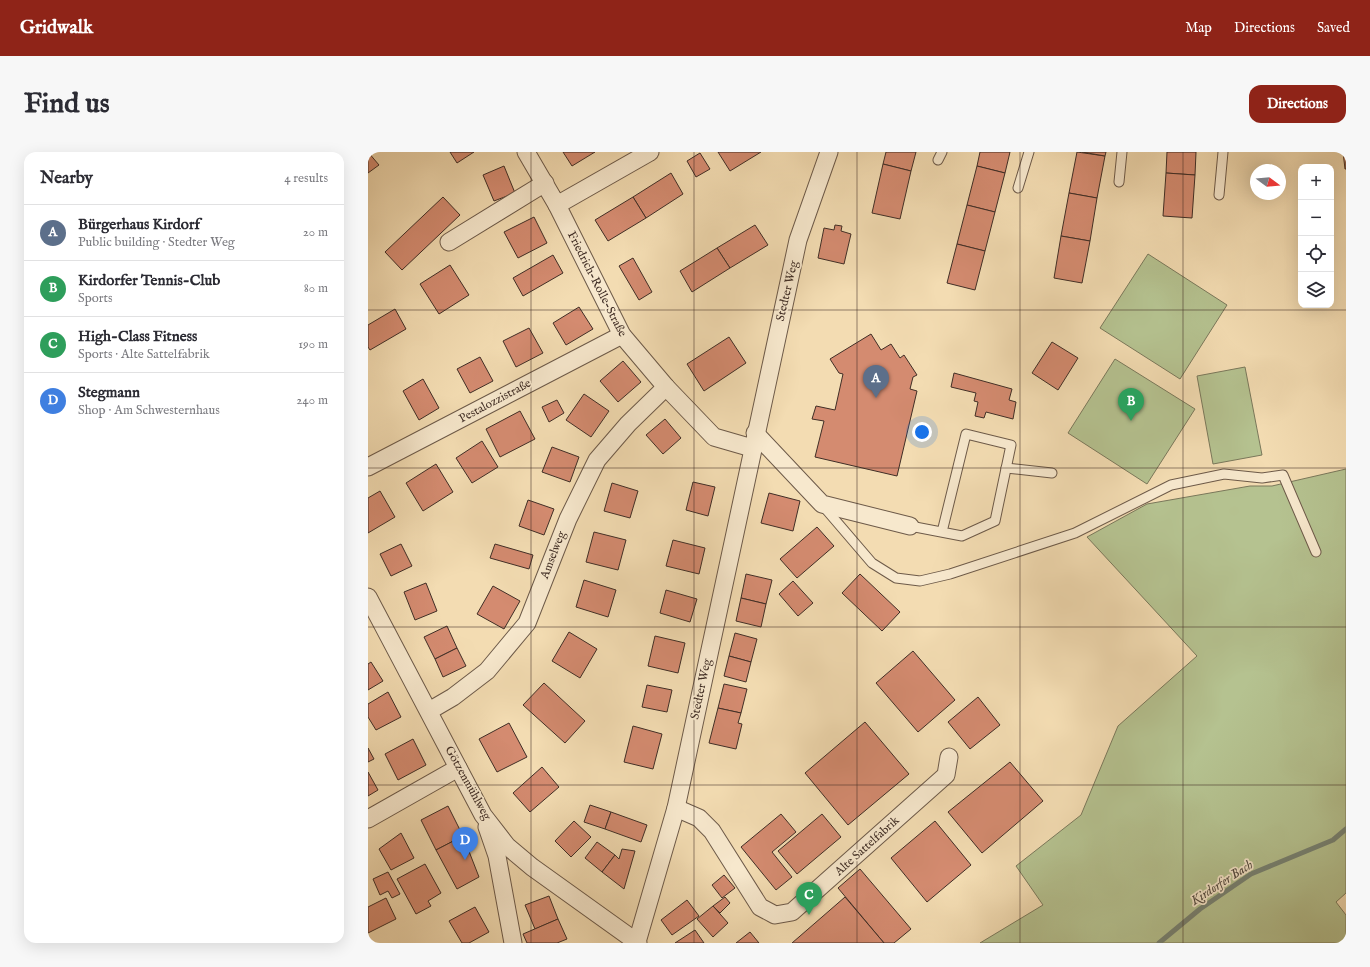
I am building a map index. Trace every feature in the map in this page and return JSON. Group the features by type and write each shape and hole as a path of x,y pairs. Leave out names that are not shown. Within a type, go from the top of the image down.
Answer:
{"street":[{"name":"Friedrich-Rolle-Straße","path":"526,152 557,205 622,335 666,387 714,437 754,440"},
{"path":"557,205 650,152"},
{"name":"Stedter Weg","path":"638,942 676,808 798,240 829,152"},
{"path":"449,242 545,183"},
{"name":"Pestalozzistraße","path":"368,467 622,335"},
{"name":"Amselweg","path":"429,711 453,697 487,670 527,623 568,519 597,460 628,424 666,387"},
{"path":"754,440 822,504 910,526"},
{"name":"Götzenmühlweg","path":"368,597 483,815 507,846 532,867 638,942"},
{"name":"Alte Sattelfabrik","path":"676,808 700,818 712,831 760,907 775,915 792,912 946,775 949,757"},
{"path":"368,819 458,768"},
{"path":"483,815 497,856 513,943"}],"lane":[{"path":"1018,188 1029,152"},
{"path":"1119,182 1122,152"},
{"path":"1220,195 1223,152"},
{"path":"910,526 962,536 995,521 1011,445 966,434 942,532"},
{"path":"1006,468 1052,473"},
{"path":"822,504 872,562 896,578 920,581 950,574 1075,533 1172,485 1224,474 1262,478 1283,475 1316,552"}],"green space":[{"path":"1148,254 1227,305 1180,379 1100,328"},
{"path":"1115,359 1195,409 1147,484 1068,433"},
{"path":"1245,367 1262,455 1213,464 1197,376"},
{"path":"1346,469 1346,893 1336,902 1346,915 1346,943 980,943 1043,905 1016,866 1081,815 1118,726 1197,656 1087,537 1147,504 1250,486 1272,486"}],"building":[{"path":"368,152 379,165 368,173"},
{"path":"450,152 474,152 457,163"},
{"path":"563,152 595,152 572,166"},
{"path":"718,152 761,152 730,171"},
{"path":"886,152 916,152 911,171 883,164"},
{"path":"980,152 1010,152 1005,173 977,166"},
{"path":"1077,152 1105,156 1097,198 1069,193"},
{"path":"1082,152 1106,152 1105,156"},
{"path":"1167,152 1196,152 1195,175 1166,173"},
{"path":"1343,152 1346,152 1346,169 1345,169"},
{"path":"700,153 710,169 696,177 687,161"},
{"path":"883,164 911,171 900,219 872,213"},
{"path":"504,166 515,193 494,201 483,175"},
{"path":"977,166 1005,173 995,212 967,205"},
{"path":"671,173 683,194 646,218 633,197"},
{"path":"1166,173 1195,175 1192,218 1163,216"},
{"path":"1069,193 1097,198 1090,241 1061,236"},
{"path":"443,197 460,215 402,270 385,252"},
{"path":"633,197 646,218 608,241 595,220"},
{"path":"967,205 995,212 985,251 957,244"},
{"path":"534,217 547,243 518,258 504,232"},
{"path":"755,225 768,245 730,268 717,248"},
{"path":"835,225 842,226 841,231 851,234 844,264 818,258 824,228 834,230"},
{"path":"1061,236 1090,241 1082,283 1054,278"},
{"path":"957,244 985,251 975,290 947,283"},
{"path":"717,248 730,268 692,292 680,271"},
{"path":"553,255 563,273 523,296 513,278"},
{"path":"633,258 652,292 639,300 619,266"},
{"path":"450,265 469,295 439,314 420,284"},
{"path":"579,307 593,329 566,345 553,323"},
{"path":"395,309 406,329 370,350 368,347 368,325"},
{"path":"529,328 543,353 516,367 503,341"},
{"path":"871,334 881,350 891,344 900,358 904,355 917,375 913,377 910,389 917,391 897,476 815,457 824,421 812,419 816,406 835,410 843,374 839,373 830,359"},
{"path":"729,337 746,363 704,391 687,364"},
{"path":"1052,342 1078,358 1058,390 1032,373"},
{"path":"480,357 493,381 470,393 457,369"},
{"path":"623,361 641,382 618,402 600,381"},
{"path":"954,373 1012,389 1009,400 1016,402 1013,419 986,412 984,418 975,416 978,402 974,401 976,393 951,387"},
{"path":"423,379 439,408 419,420 403,391"},
{"path":"584,394 609,411 591,437 566,420"},
{"path":"557,400 564,413 549,422 542,407"},
{"path":"520,411 535,439 500,457 486,429"},
{"path":"665,419 681,438 663,454 646,435"},
{"path":"482,441 498,467 472,483 456,458"},
{"path":"552,447 579,457 570,482 542,472"},
{"path":"436,464 453,492 423,511 406,483"},
{"path":"693,482 715,487 708,516 686,510"},
{"path":"612,483 638,491 630,518 604,511"},
{"path":"380,491 395,517 368,533 368,498"},
{"path":"769,493 800,501 793,531 761,523"},
{"path":"528,500 554,509 544,535 519,526"},
{"path":"817,527 834,546 797,578 780,559"},
{"path":"594,532 626,540 618,570 586,562"},
{"path":"673,540 705,548 699,574 666,566"},
{"path":"401,544 412,566 391,576 380,554"},
{"path":"495,544 533,555 529,569 490,558"},
{"path":"746,574 772,580 766,604 741,598"},
{"path":"860,574 900,612 882,631 842,593"},
{"path":"584,580 616,590 608,617 576,607"},
{"path":"793,581 813,603 798,616 779,594"},
{"path":"426,583 437,611 415,620 404,592"},
{"path":"493,586 520,601 504,629 477,614"},
{"path":"666,590 697,599 690,622 660,613"},
{"path":"741,598 766,604 761,627 736,621"},
{"path":"447,626 457,648 435,659 424,637"},
{"path":"569,632 597,649 580,678 552,661"},
{"path":"735,633 757,639 751,662 729,656"},
{"path":"655,636 685,643 678,673 648,666"},
{"path":"457,648 466,666 443,677 435,659"},
{"path":"913,651 955,700 918,732 876,683"},
{"path":"729,656 751,662 746,682 724,676"},
{"path":"371,662 383,681 368,690 368,664"},
{"path":"544,683 585,721 565,743 523,705"},
{"path":"724,684 747,689 741,713 718,708"},
{"path":"647,685 672,690 667,712 642,707"},
{"path":"388,692 401,717 376,730 368,717 368,704"},
{"path":"978,697 1000,725 970,749 948,722"},
{"path":"718,708 741,713 738,723 742,724 736,749 709,743"},
{"path":"865,722 909,774 848,825 805,773"},
{"path":"509,723 527,757 497,772 479,739"},
{"path":"633,726 662,734 653,769 624,762"},
{"path":"413,739 426,765 398,780 385,754"},
{"path":"368,748 374,759 368,762"},
{"path":"1010,762 1043,801 982,853 948,812"},
{"path":"542,767 559,787 530,812 513,793"},
{"path":"368,772 378,790 368,796"},
{"path":"590,805 611,812 605,829 584,822"},
{"path":"448,806 463,836 436,850 421,820"},
{"path":"611,812 647,825 641,842 605,829"},
{"path":"781,814 796,832 772,852 792,877 776,890 741,847"},
{"path":"822,814 841,837 797,874 778,851"},
{"path":"574,821 591,837 571,857 555,841"},
{"path":"935,821 971,865 927,902 891,858"},
{"path":"401,833 414,858 391,870 379,849"},
{"path":"463,836 479,877 457,889 436,850"},
{"path":"597,842 615,855 602,872 585,858"},
{"path":"622,849 635,851 624,889 602,872 615,855 619,859"},
{"path":"425,864 441,893 428,901 431,906 416,914 397,879"},
{"path":"860,869 911,929 894,943 884,943 838,888"},
{"path":"388,872 400,894 392,898 388,891 380,895 373,879"},
{"path":"724,875 735,888 722,898 712,885"},
{"path":"549,896 558,919 535,929 525,905"},
{"path":"725,897 730,903 720,913 713,906"},
{"path":"845,897 884,943 792,943 822,917"},
{"path":"386,898 396,919 368,933 368,907"},
{"path":"687,900 699,916 672,935 661,920"},
{"path":"713,906 728,923 713,937 697,919"},
{"path":"475,907 489,932 469,943 462,943 449,921"},
{"path":"558,919 567,939 557,943 527,943 523,934"},
{"path":"695,930 704,943 675,943"},
{"path":"750,932 759,943 736,943"}],"waterway":[{"name":"Kirdorfer Bach","path":"1159,943 1200,909 1251,874 1333,840 1346,829"}],"place":[{"name":"Bürgerhaus Kirdorf","path":"876,398"},
{"name":"Kirdorfer Tennis-Club","path":"1131,421"},
{"name":"Stegmann","path":"465,860"},
{"name":"High-Class Fitness","path":"809,915"}]}
